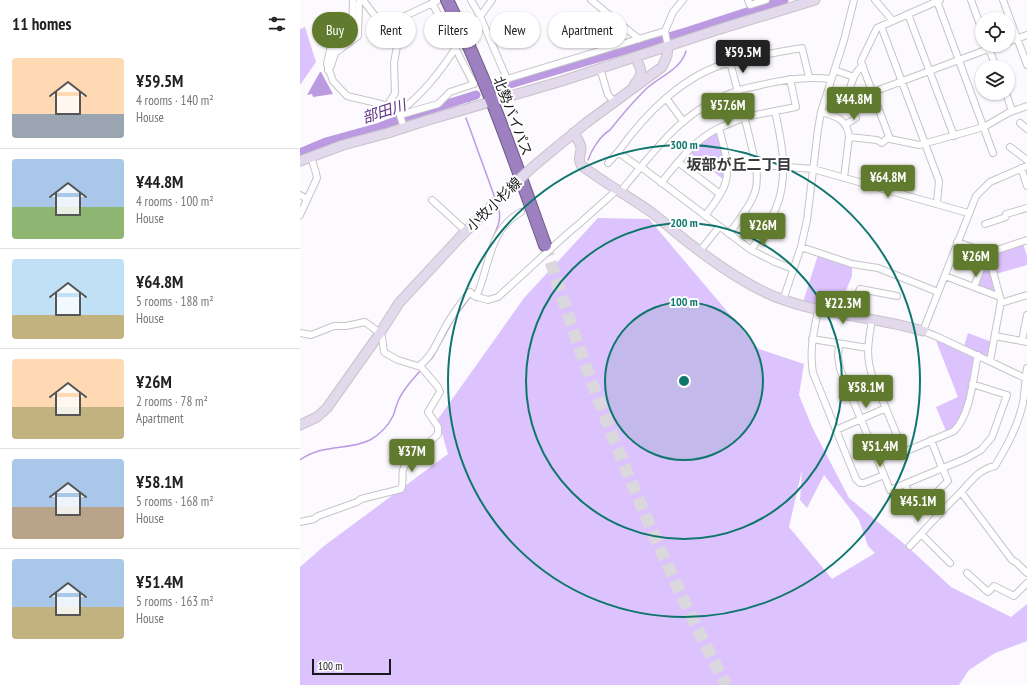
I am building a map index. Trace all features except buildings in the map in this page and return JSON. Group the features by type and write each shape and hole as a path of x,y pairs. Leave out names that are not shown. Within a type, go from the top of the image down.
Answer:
{"highway":[{"name":"北勢バイパス","path":"439,1 472,51 493,102 545,245"}],"street":[{"path":"352,0 352,31 330,50 327,64 328,70 336,86 347,96 387,106 399,114 403,126"},
{"path":"328,70 331,66 335,53 358,36 360,0"},
{"path":"363,0 372,12"},
{"path":"471,0 478,12"},
{"path":"482,13 492,0"},
{"path":"591,0 639,39"},
{"path":"300,161 403,126 493,102 636,57 666,38 673,12 683,0"},
{"path":"748,0 750,5 766,0"},
{"path":"482,21 507,79 639,39 666,38 720,29 815,0"},
{"path":"782,300 801,247 810,203 821,112 844,40 854,0"},
{"path":"874,0 893,21"},
{"path":"993,153 984,127 959,60 938,0 877,28 861,62 891,140 919,145 984,127 1012,111 1027,106"},
{"path":"971,0 975,12"},
{"path":"1003,0 1027,65"},
{"path":"414,12 439,1 442,12"},
{"path":"908,14 954,136"},
{"path":"881,26 939,181 937,204"},
{"path":"1017,38 1027,35"},
{"name":"小牧小杉線","path":"300,425 318,416 327,408 380,333 399,303 466,231 535,165 574,133 662,66 667,56 666,38"},
{"path":"387,106 395,93 394,63 397,48"},
{"path":"399,114 422,92 451,56 455,48"},
{"path":"399,114 438,104 450,92 474,84 457,48"},
{"path":"608,163 644,118 666,98 697,76 730,62 802,48 809,77"},
{"path":"873,92 977,52"},
{"path":"625,95 640,78 642,72 636,57"},
{"path":"729,234 747,207 753,195 756,183 755,164 745,118 730,62"},
{"path":"849,91 858,69 863,66"},
{"path":"600,68 608,95 615,102"},
{"path":"834,70 854,77"},
{"path":"473,295 488,300 498,297 567,234 620,190 662,141 683,121 699,109 738,90 790,79 809,77 831,79"},
{"path":"662,183 678,162 706,135 719,128 745,118 796,107 790,79"},
{"path":"666,98 683,121"},
{"path":"1008,100 1012,111"},
{"path":"751,250 771,219 776,208 782,186 784,158 775,111"},
{"path":"821,112 838,118 845,125 849,137 844,178"},
{"path":"845,125 856,118 854,113"},
{"path":"1020,123 1027,129"},
{"path":"705,216 720,194 727,177 726,162 719,128"},
{"path":"574,133 581,149 578,159 583,166 620,190 700,251 745,282 782,300 818,310 872,319 923,331 978,355 1026,379"},
{"path":"849,137 877,140 882,143 889,137"},
{"path":"1010,147 1027,160"},
{"path":"618,152 751,250 794,268"},
{"path":"300,214 316,178 311,156"},
{"path":"678,162 720,194"},
{"path":"726,162 813,169 968,213"},
{"path":"923,331 968,213 976,196 986,184 994,179 1024,167 1027,186"},
{"path":"300,195 307,200"},
{"path":"432,200 466,231"},
{"path":"985,224 1006,217 1006,214 1027,208"},
{"path":"421,368 431,354 456,309 473,295 483,280 492,246 508,221 521,212"},
{"path":"700,251 719,227"},
{"path":"958,242 987,253 1027,240"},
{"path":"801,247 852,264 881,270 938,292"},
{"path":"974,287 987,253"},
{"path":"987,253 1001,300 990,361"},
{"path":"945,276 974,287 1001,300 1027,296"},
{"path":"848,315 860,289 898,296"},
{"path":"818,310 812,339 811,352 813,373 858,482 864,483 884,475"},
{"path":"995,336 1024,341 1027,315"},
{"path":"872,319 868,348 870,368 904,452 954,431 961,423 969,401 978,355"},
{"path":"300,333 311,335 334,326 346,326 365,322 380,333 384,352 386,354 421,368 440,392 428,412 438,427 438,435 411,455 403,470 402,477 404,483 401,489 361,499 314,519 300,522"},
{"path":"812,339 868,348"},
{"path":"839,344 838,356 840,369 890,490 967,458 981,450 990,440 996,428 1007,395 972,384"},
{"path":"910,546 940,512 961,492 971,479 987,468 995,466 1010,441 1021,411 1027,368"},
{"path":"836,430 886,408"},
{"path":"905,484 913,503 917,506 922,506 948,482 931,440"},
{"path":"961,492 1012,560 1027,573"},
{"path":"921,534 950,563"},
{"path":"967,573 988,592 994,586 1014,596 1027,583"}],"shaded area":[{"path":"305,27 316,62 300,85 300,29"},
{"path":"320,72 333,94 313,97 312,94 307,95"},
{"path":"716,131 718,132 725,167 724,180 689,152"},
{"path":"598,218 649,219 759,349 804,364 799,395 812,427 849,498 909,548 951,587 1011,617 1027,604 1027,641 995,653 969,670 959,685 300,685 300,567 324,546 448,454 438,419 524,298","holes":["802,470 800,500 807,508 824,475 859,520 868,546 875,553 832,579 789,527"]},
{"path":"1023,243 1027,256 1027,265 996,274 991,255"},
{"path":"818,255 852,266 852,276 838,310 803,302"},
{"path":"983,267 990,270 997,293 976,286"},
{"path":"968,333 992,342 988,358 964,346"},
{"path":"936,341 974,358 968,391 961,416 956,425 946,431 936,407 958,397"}],"waterway":[{"name":"部田川","path":"503,86 689,31 784,0"},
{"path":"588,160 594,147 600,139 610,130 650,85 668,73 679,63 686,51"},
{"name":"部田川","path":"300,153 326,142 380,127 406,117 476,95"},
{"name":"部田川","path":"469,102 470,97"},
{"path":"466,118 495,198"},
{"path":"488,252 499,223 500,218 498,205"},
{"path":"423,367 433,357 455,317 471,296"},
{"path":"300,460 318,451 361,443 377,436 389,423 401,395 421,370"}],"tunnel":[{"path":"545,245 587,370 624,464 672,575 726,685"}],"district":[{"name":"坂部が丘二丁目","path":"739,164"}]}
